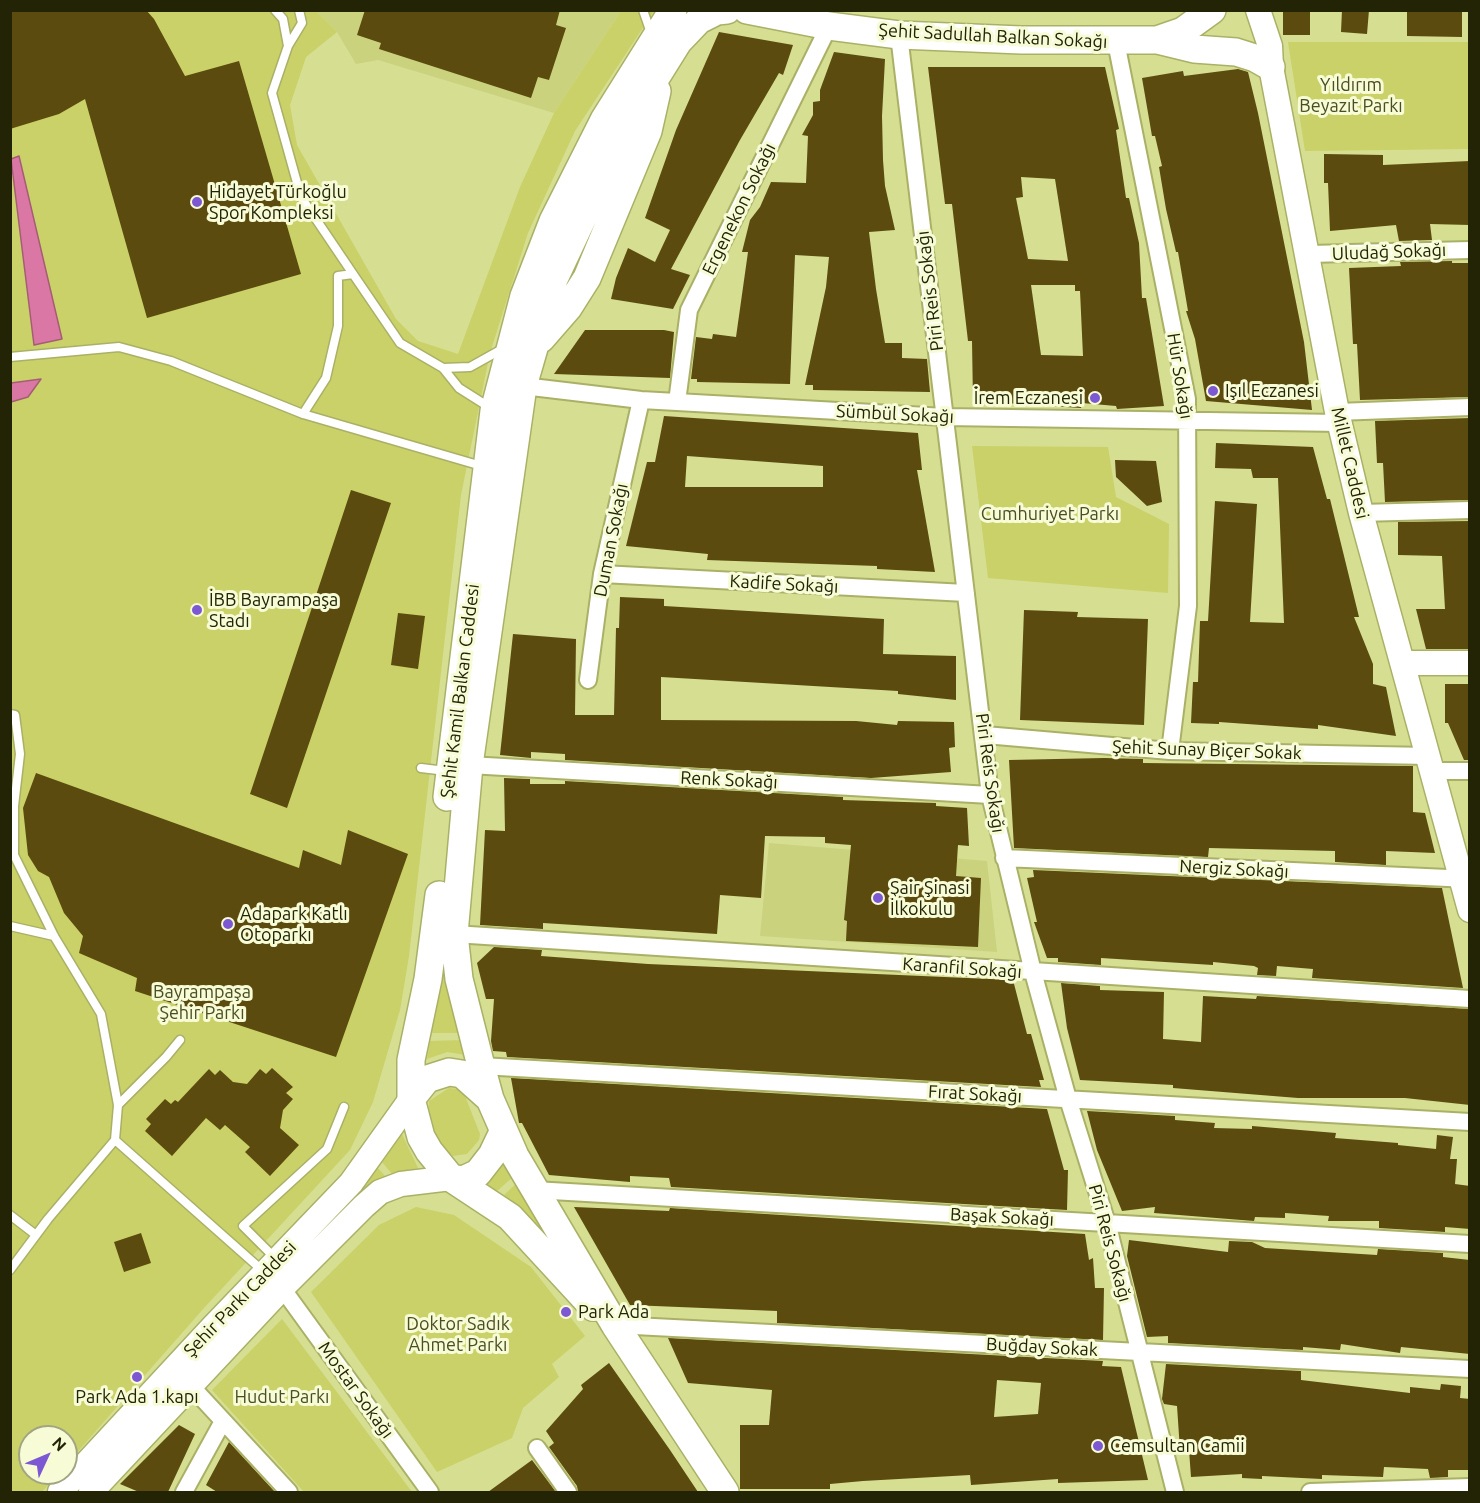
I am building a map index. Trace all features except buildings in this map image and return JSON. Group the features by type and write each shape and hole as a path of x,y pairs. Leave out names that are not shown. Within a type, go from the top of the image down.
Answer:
{"main road":[{"name":"Şehit Kamil Balkan Caddesi","path":"593,168 604,120 673,10"},
{"name":"Şehit Kamil Balkan Caddesi","path":"615,1324 577,1292 510,1217 451,1178 429,1151 421,1137 411,1099 411,1060 428,979 459,769 523,386 524,296 544,243 678,42 699,20 717,11 727,10"},
{"path":"747,10 819,18"},
{"name":"Şehit Sadullah Balkan Sokağı","path":"1156,40 1182,31 1212,10"},
{"name":"Millet Caddesi","path":"1258,10 1270,46 1271,67 1309,254 1338,417 1361,513 1431,764 1466,879 1470,910"},
{"name":"Şehit Sadullah Balkan Sokağı","path":"819,18 899,34 1116,42 1156,40 1194,49 1236,52 1255,58 1271,67"},
{"path":"522,346 568,308 580,288 610,226 648,131 656,105 659,72"},
{"path":"593,168 618,180 610,226"},
{"name":"Şehit Kamil Balkan Caddesi","path":"522,346 494,411 487,468 459,769 454,934 459,979 490,1099 503,1132 534,1190 615,1324 725,1492"},
{"path":"1404,663 1470,663"},
{"path":"411,1099 427,1079 449,1072 462,1074 490,1099"},
{"name":"Şehir Parkı Caddesi","path":"91,1492 190,1385 275,1274 351,1183 411,1099"},
{"path":"451,1178 463,1180 478,1173 492,1155 503,1132"},
{"name":"Şehir Parkı Caddesi","path":"60,1492 275,1274 342,1226 380,1192 413,1181 451,1178"}],"street":[{"name":"Ergenekon Sokağı","path":"677,402 689,310 819,18"},
{"name":"Piri Reis Sokağı","path":"899,34 985,735 990,795 1033,972 1068,1099 1107,1222 1175,1492"},
{"name":"Hür Sokağı","path":"1116,42 1187,399 1188,606 1170,751"},
{"name":"Uludağ Sokağı","path":"1309,254 1470,250"},
{"name":"Sümbül Sokağı","path":"523,386 641,400 945,417 1188,422 1338,417 1470,407"},
{"name":"Duman Sokağı","path":"588,680 602,574 641,400"},
{"path":"1361,513 1470,510"},
{"name":"Kadife Sokağı","path":"602,574 966,593"},
{"name":"Şehit Sunay Biçer Sokak","path":"985,735 1170,751 1431,764 1470,771"},
{"name":"Renk Sokağı","path":"459,769 990,795"},
{"name":"Nergiz Sokağı","path":"1004,858 1466,879"},
{"name":"Karanfil Sokağı","path":"454,934 1470,999"},
{"name":"Fırat Sokağı","path":"481,1066 1470,1122"},
{"name":"Başak Sokağı","path":"534,1190 1470,1244"},
{"name":"Mostar Sokağı","path":"275,1274 430,1492"},
{"name":"Buğday Sokak","path":"615,1324 1470,1369"},
{"path":"190,1385 290,1492"},
{"path":"184,1492 223,1421"},
{"path":"537,1448 568,1492"},
{"path":"1310,1492 1470,1487"}],"lane":[{"path":"275,10 283,19 288,46"},
{"path":"299,10 302,23 288,46 272,93 301,197 400,343 443,368 459,388 469,392 494,411"},
{"path":"643,10 653,39"},
{"path":"303,414 326,378 338,326 338,276 353,274"},
{"path":"443,368 470,367 522,346"},
{"path":"10,357 119,347 171,361 303,414 487,468"},
{"path":"10,714 15,715 20,754 14,806 14,855 54,936 101,1014 118,1105 115,1140 10,1270"},
{"path":"421,768 459,769"},
{"path":"10,926 54,936"},
{"path":"118,1105 180,1040"},
{"path":"275,1274 243,1226 327,1149 344,1107"},
{"path":"115,1140 275,1274"},
{"path":"10,1215 36,1235"}],"shaded area":[{"path":"316,11 621,11 554,113 378,60 356,64 337,32"},
{"path":"19,156 62,339 34,345 11,159"},
{"path":"41,379 28,397 11,402 11,383"},
{"name":"Şair Şinasi İlkokulu","path":"769,843 987,861 997,952 760,936"}],"green space":[{"name":"Bayrampaşa Şehir Parkı","path":"10,11 316,11 337,32 306,57 290,105 297,145 396,319 418,341 458,354 520,187 554,113 621,11 654,11 575,131 528,233 490,353 461,495 409,956 400,1010 373,1102 350,1150 204,1308 78,1451 78,1425 18,1425 18,1485 48,1485 42,1492 10,1492"},
{"name":"Yıldırım Beyazıt Parkı","path":"1288,42 1469,42 1469,149 1305,151"},
{"name":"Cumhuriyet Parkı","path":"972,446 1108,447 1116,497 1169,524 1168,593 988,578"},
{"path":"442,956 462,1033 431,1033"},
{"path":"463,1040 466,1055 447,1052 427,1059 430,1041"},
{"path":"449,1088 458,1089 465,1096 480,1134 479,1140 467,1154 453,1156 445,1150 428,1125 429,1101"},
{"path":"402,1134 418,1168 392,1174 382,1162"},
{"path":"505,1160 514,1176 497,1191 481,1183 497,1173"},
{"path":"377,1167 385,1176 352,1200 351,1199"},
{"path":"517,1183 551,1243 525,1213 504,1195"},
{"name":"Doktor Sadık Ahmet Parkı","path":"416,1207 454,1215 531,1267 585,1336 552,1364 559,1377 523,1408 512,1438 437,1472 311,1292 379,1225"},
{"name":"Hudut Parkı","path":"282,1319 412,1492 304,1492 212,1390"}],"place":[{"name":"Hidayet Türkoğlu Spor Kompleksi","path":"197,202"},
{"name":"Işıl Eczanesi","path":"1213,391"},
{"name":"İrem Eczanesi","path":"1095,398"},
{"name":"İBB Bayrampaşa Stadı","path":"197,610"},
{"name":"Şair Şinasi İlkokulu","path":"878,898"},
{"name":"Adapark Katlı Otoparkı","path":"228,924"},
{"name":"Park Ada","path":"566,1312"},
{"name":"Park Ada 1.kapı","path":"137,1377"},
{"name":"Cemsultan Camii","path":"1098,1446"}]}
